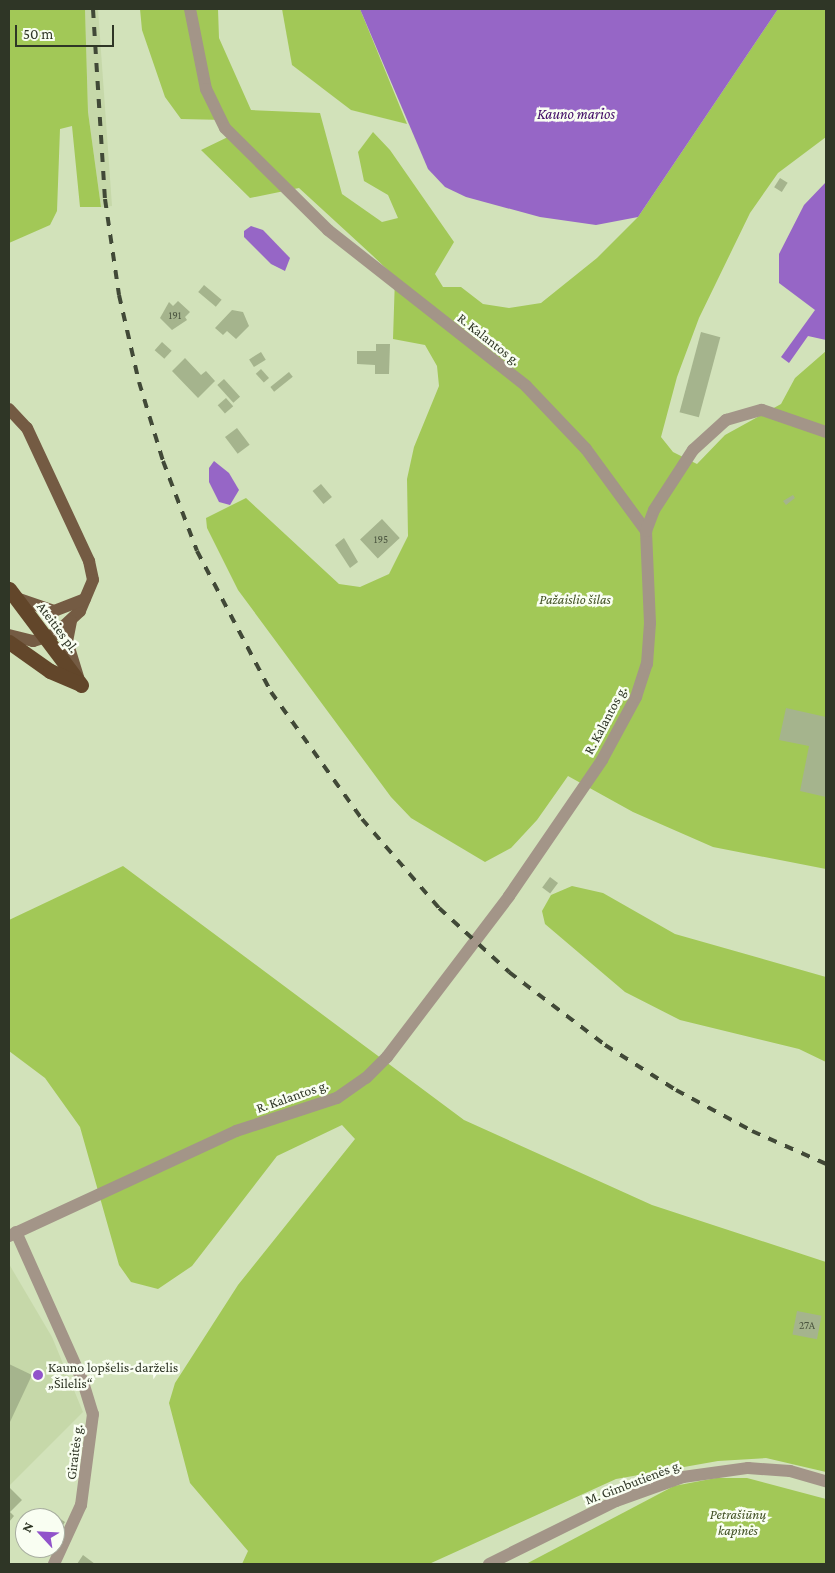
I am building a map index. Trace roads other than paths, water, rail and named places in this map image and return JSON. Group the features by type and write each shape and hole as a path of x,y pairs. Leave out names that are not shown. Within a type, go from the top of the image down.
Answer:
{"highway":[{"name":"Ateities pl.","path":"12,593 81,685"},
{"path":"9,642 50,671 81,685"}],"main road":[{"path":"9,409 27,428 89,561 93,580 87,598 71,621 45,638 34,641 9,635"},
{"path":"12,593 54,611 76,606 87,598"},
{"path":"71,621 67,641 81,685"}],"street":[{"name":"R. Kalantos g.","path":"13,1234 236,1131 337,1098 366,1078 387,1057 509,896 602,760 636,697 647,664 650,623 646,531 586,449 526,386 328,230 225,128 206,89 190,9"},
{"path":"646,531 654,510 693,450 726,420 762,410 826,432"},
{"name":"Giraitės g.","path":"13,1234 83,1382 93,1414 81,1505 54,1564"},
{"name":"M. Gimbutienės g.","path":"489,1564 616,1501 683,1477 748,1468 790,1471 826,1481"}],"water":[{"name":"Kauno marios","path":"360,9 778,9 638,217 596,225 540,217 466,197 445,187 428,169"},
{"path":"826,182 826,340 808,336 789,363 781,357 815,310 779,283 779,254 804,205"},
{"path":"251,226 263,230 290,258 285,271 271,264 244,237 244,231"},
{"path":"214,461 229,473 239,490 230,505 219,502 209,482 209,468"}],"railway":[{"path":"93,9 105,199 119,295 139,382 163,461 197,551 271,692 362,819 439,908 509,972 605,1045 676,1090 752,1131 826,1164"}],"place":[{"name":"Kauno lopšelis-darželis „Šilelis“","path":"38,1375"}],"park label":[{"name":"Pažaislio šilas","path":"575,599"},
{"name":"Petrašiūnų kapinės","path":"738,1522"}]}
